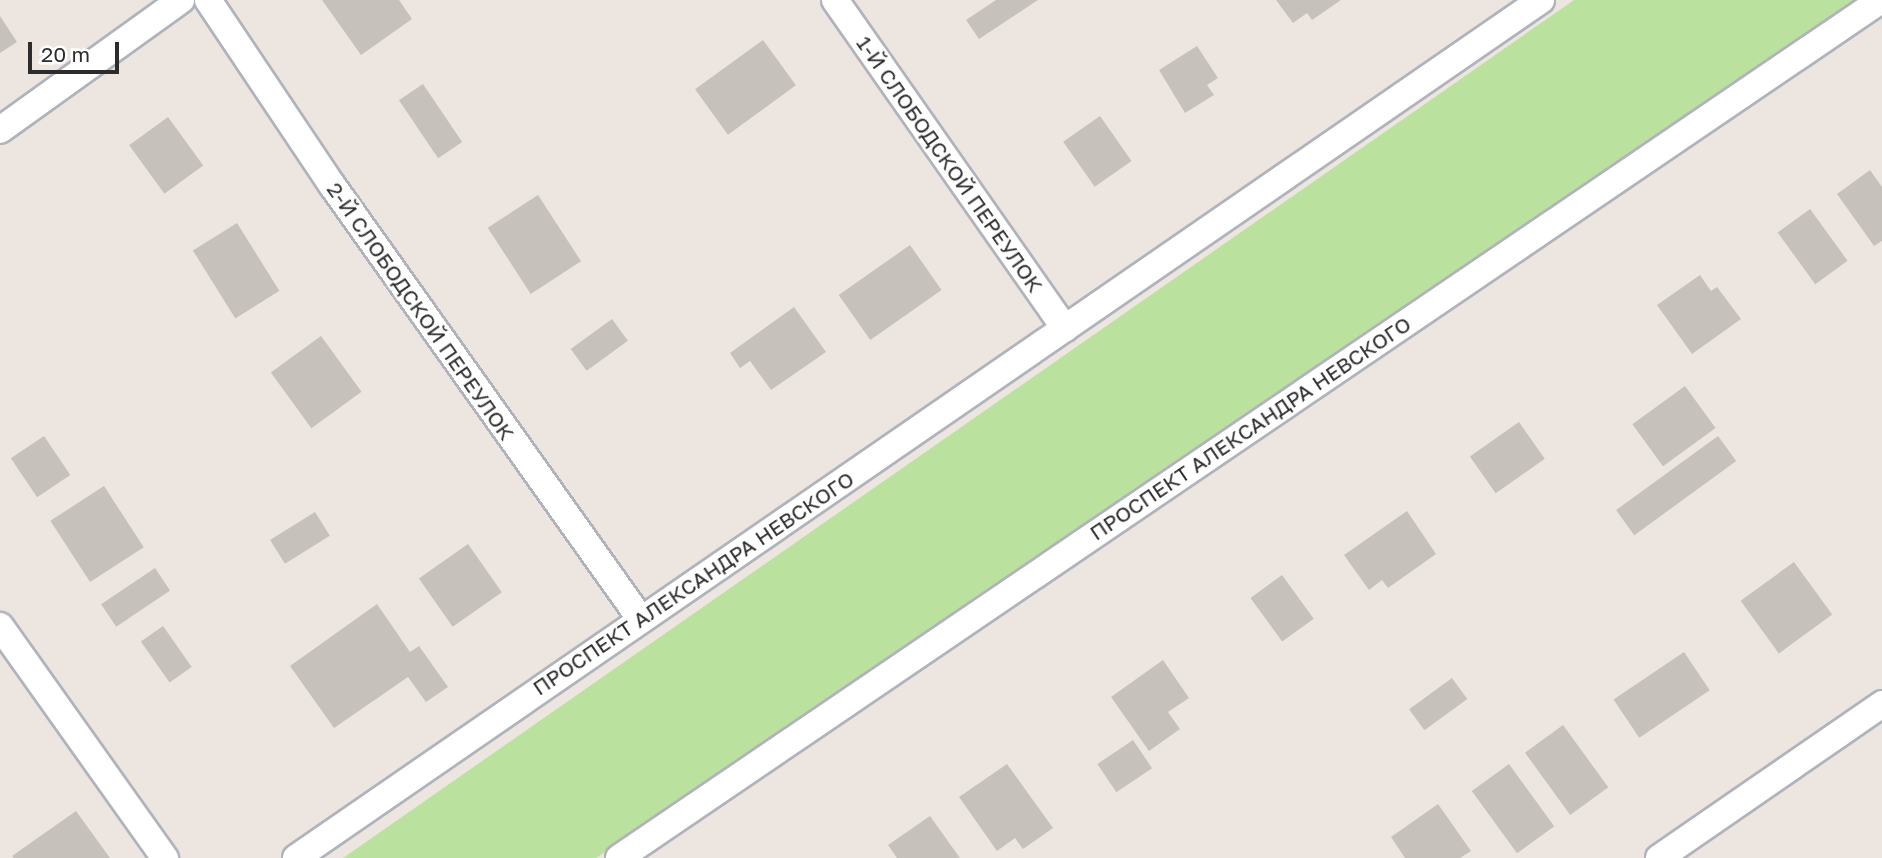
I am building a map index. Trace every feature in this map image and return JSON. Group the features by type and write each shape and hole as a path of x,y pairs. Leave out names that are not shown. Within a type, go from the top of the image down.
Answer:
{"street":[{"path":"0,130 181,0"},
{"name":"2-Й СЛОБОДСКОЙ ПЕРЕУЛОК","path":"208,0 332,185 640,618"},
{"name":"1-Й СЛОБОДСКОЙ ПЕРЕУЛОК","path":"835,0 1065,329"},
{"name":"ПРОСПЕКТ АЛЕКСАНДРА НЕВСКОГО","path":"296,858 640,618 1541,0"},
{"name":"ПРОСПЕКТ АЛЕКСАНДРА НЕВСКОГО","path":"619,858 1881,0"},
{"path":"0,626 165,858"},
{"path":"1659,858 1882,704"}],"green space":[{"path":"1574,0 1857,0 596,858 343,858"}],"building":[{"path":"322,0 399,0 412,19 361,55"},
{"path":"996,0 1038,0 979,39 966,20"},
{"path":"1276,0 1341,0 1312,20 1307,13 1293,23"},
{"path":"0,16 17,42 0,53"},
{"path":"763,40 796,85 728,135 695,89"},
{"path":"1197,46 1218,78 1207,85 1214,95 1185,113 1159,70"},
{"path":"423,84 462,142 438,158 399,100"},
{"path":"1100,116 1132,161 1095,187 1063,142"},
{"path":"168,117 203,166 164,194 129,145"},
{"path":"1870,170 1882,187 1882,241 1874,246 1837,194"},
{"path":"538,195 581,261 531,294 488,228"},
{"path":"1810,209 1848,261 1815,284 1778,233"},
{"path":"237,223 279,291 235,318 193,251"},
{"path":"910,245 942,290 870,340 839,295"},
{"path":"1700,275 1711,291 1717,287 1741,319 1692,354 1657,305"},
{"path":"794,307 826,352 771,390 750,361 740,368 730,353"},
{"path":"612,319 628,341 587,371 571,349"},
{"path":"321,336 362,392 311,428 271,372"},
{"path":"1685,386 1716,428 1663,466 1632,424"},
{"path":"1519,422 1545,459 1496,493 1470,456"},
{"path":"44,436 70,475 37,497 11,458"},
{"path":"1718,436 1736,461 1634,535 1616,510"},
{"path":"104,486 144,547 90,582 50,521"},
{"path":"1407,511 1436,554 1388,588 1382,580 1369,590 1344,555"},
{"path":"315,512 330,536 285,564 270,540"},
{"path":"468,544 502,592 453,627 419,578"},
{"path":"1794,562 1832,615 1779,653 1741,601"},
{"path":"155,568 170,590 116,627 101,604"},
{"path":"1282,575 1314,619 1282,642 1250,598"},
{"path":"377,604 410,652 419,646 448,687 426,702 408,677 334,728 290,666"},
{"path":"163,626 192,667 170,682 141,641"},
{"path":"1684,652 1710,690 1639,738 1614,700"},
{"path":"1163,660 1189,698 1168,712 1180,729 1149,751 1111,697"},
{"path":"1452,678 1467,699 1424,730 1409,709"},
{"path":"1563,725 1608,787 1570,815 1525,753"},
{"path":"1133,740 1152,768 1116,792 1097,764"},
{"path":"1007,764 1053,828 1023,849 1015,838 997,851 959,797"},
{"path":"1509,764 1554,826 1517,853 1472,791"},
{"path":"1438,804 1471,851 1460,858 1405,858 1391,837"},
{"path":"76,811 110,858 12,856"},
{"path":"930,816 960,858 897,858 888,845"}]}
